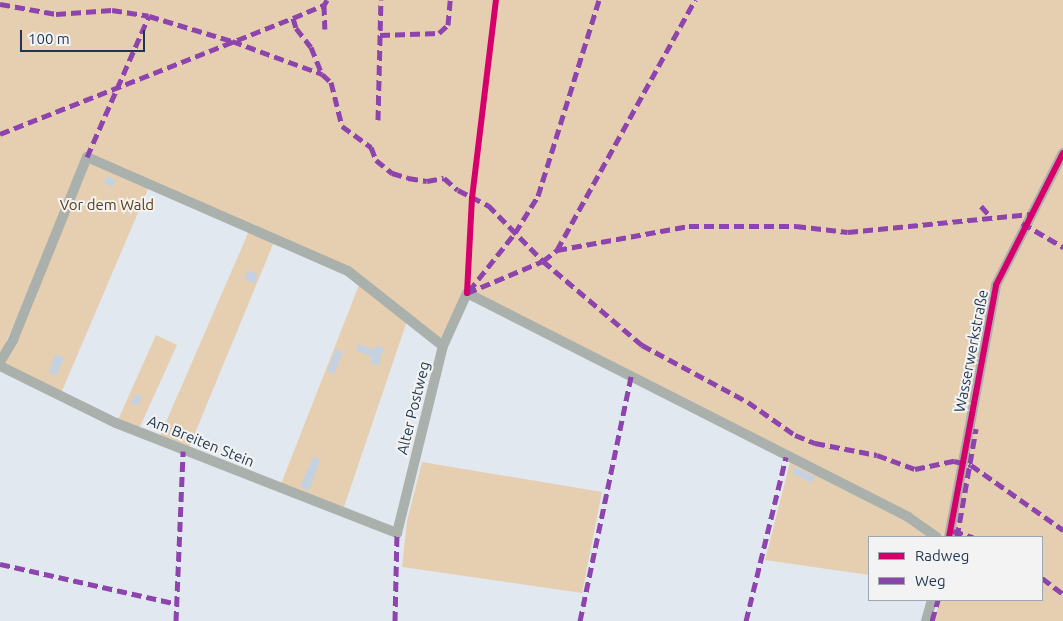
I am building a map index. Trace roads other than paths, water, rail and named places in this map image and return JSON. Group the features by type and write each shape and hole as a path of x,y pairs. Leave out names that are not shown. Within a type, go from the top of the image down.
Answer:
{"street":[{"name":"Wasserwerkstraße","path":"949,536 996,285 1063,153"},
{"path":"0,364 12,340 87,157 348,271 443,346"},
{"name":"Alter Postweg","path":"397,533 443,346 467,293 908,517 936,536"},
{"name":"Am Breiten Stein","path":"0,364 116,424 397,533"},
{"path":"926,621 932,601"}],"park label":[{"name":"Vor dem Wald","path":"107,205"}]}
